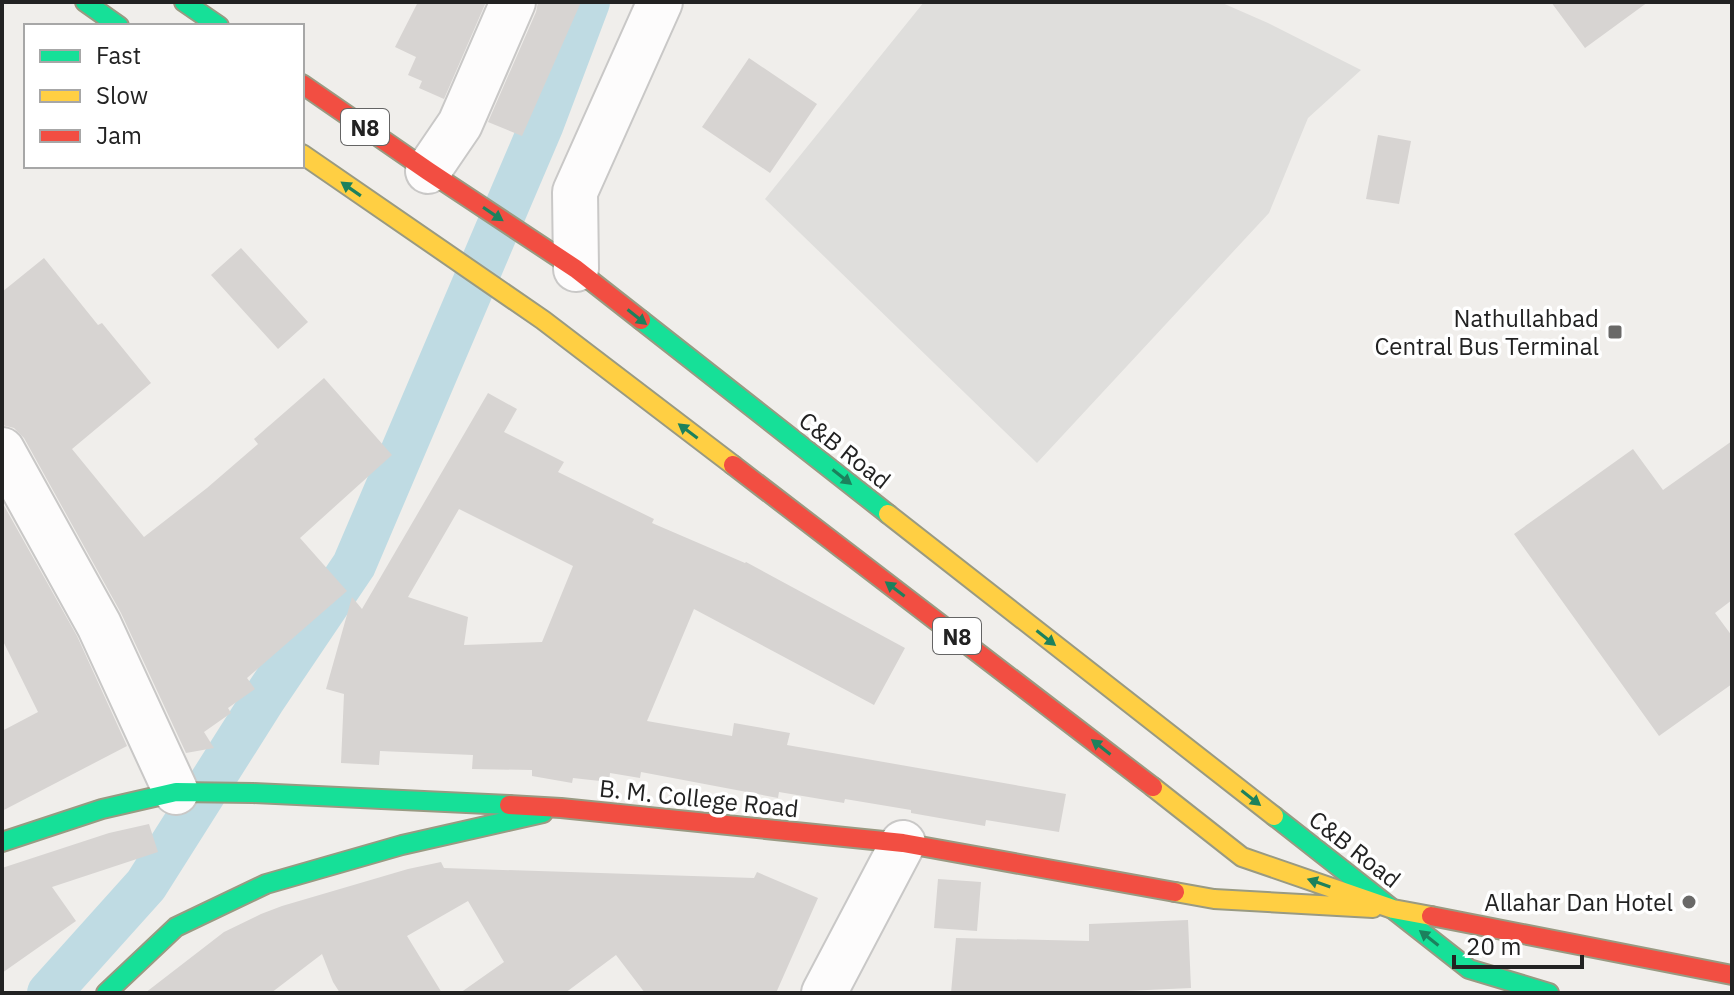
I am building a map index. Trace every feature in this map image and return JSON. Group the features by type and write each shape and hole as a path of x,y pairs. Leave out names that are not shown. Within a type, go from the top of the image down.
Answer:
{"main road":[{"path":"85,2 116,24"},
{"path":"184,2 216,24"},
{"name":"C&B Road","path":"304,85 576,269 1393,909"},
{"name":"C&B Road","path":"304,155 543,320 1242,857 1393,909"},
{"name":"B. M. College Road","path":"2,842 102,809 176,792 253,793 561,808 903,843 1214,899 1393,909"},
{"path":"106,993 176,927 266,884 402,845 561,808"},
{"name":"N8","path":"1393,909 1732,975"},
{"name":"N8","path":"1393,909 1469,969 1549,993"}],"street":[{"path":"428,171 460,124 513,2"},
{"path":"576,269 575,192 660,2"},
{"path":"2,450 99,625 176,792"},
{"path":"824,993 903,843"}],"shaded area":[{"path":"924,2 1220,2 1361,70 1308,118 1269,213 1037,463 765,199"}],"building":[{"path":"418,2 486,2 444,99 419,88 422,81 408,75 416,57 395,47"},
{"path":"538,2 581,2 522,136 488,122"},
{"path":"1551,2 1648,2 1585,48"},
{"path":"749,58 817,104 770,173 702,127"},
{"path":"1378,135 1411,141 1399,204 1366,199"},
{"path":"241,248 308,322 278,349 211,275"},
{"path":"44,258 98,325 102,323 151,383 72,449 144,537 258,444 254,439 324,378 392,455 300,538 347,591 247,678 255,689 228,708 231,713 204,732 214,748 186,753 121,613 24,438 14,428 2,425 2,292"},
{"path":"488,393 517,409 504,432 564,462 558,472 654,519 652,523 746,562 905,648 874,705 694,609 647,721 732,736 734,723 790,733 787,745 1066,794 1059,832 986,820 985,826 845,799 844,803 779,792 778,798 641,772 640,778 610,773 609,782 573,778 572,783 532,776 532,770 472,769 473,755 380,751 379,765 341,763 344,694 326,689 352,597 362,609","holes":["459,509 573,566 542,642 464,645 468,617 408,597"]},
{"path":"1732,441 1732,600 1715,613 1732,636 1732,684 1659,736 1514,534 1633,449 1663,490"},
{"path":"2,502 77,636 127,746 2,811 2,731 38,712 2,639"},
{"path":"149,824 158,852 52,887 76,921 2,973 2,868 109,833"},
{"path":"441,862 444,868 754,878 757,872 818,898 776,993 645,993 616,955 565,993 460,993 504,962 468,901 407,936 442,993 340,993 322,954 271,993 145,993 224,932 261,914 408,869"},
{"path":"938,879 981,882 977,931 934,928"},
{"path":"1188,920 1191,988 1083,993 951,993 956,938 1089,941 1089,924"}],"waterway":[{"path":"49,993 146,885 263,700 354,565 542,124 588,2"}],"traffic: fast":[{"path":"85,2 116,24"},
{"path":"184,2 216,24"},
{"path":"641,320 888,514"},
{"path":"2,842 102,809 176,792 509,805"},
{"path":"106,993 176,927 266,884 402,845 543,813"},
{"path":"1274,816 1469,969 1549,993"}],"traffic: slow":[{"path":"304,155 543,320 733,465"},
{"path":"888,514 1274,816"},
{"path":"1153,787 1242,857 1393,909 1431,916"},
{"path":"1175,892 1214,899 1373,908"}],"traffic: jam":[{"path":"304,85 576,269 641,320"},
{"path":"733,465 1153,787"},
{"path":"509,805 903,843 1175,892"},
{"path":"1431,916 1732,975"}],"place":[{"name":"Nathullahbad Central Bus Terminal","path":"1615,332"},
{"name":"Allahar Dan Hotel","path":"1689,902"}]}
